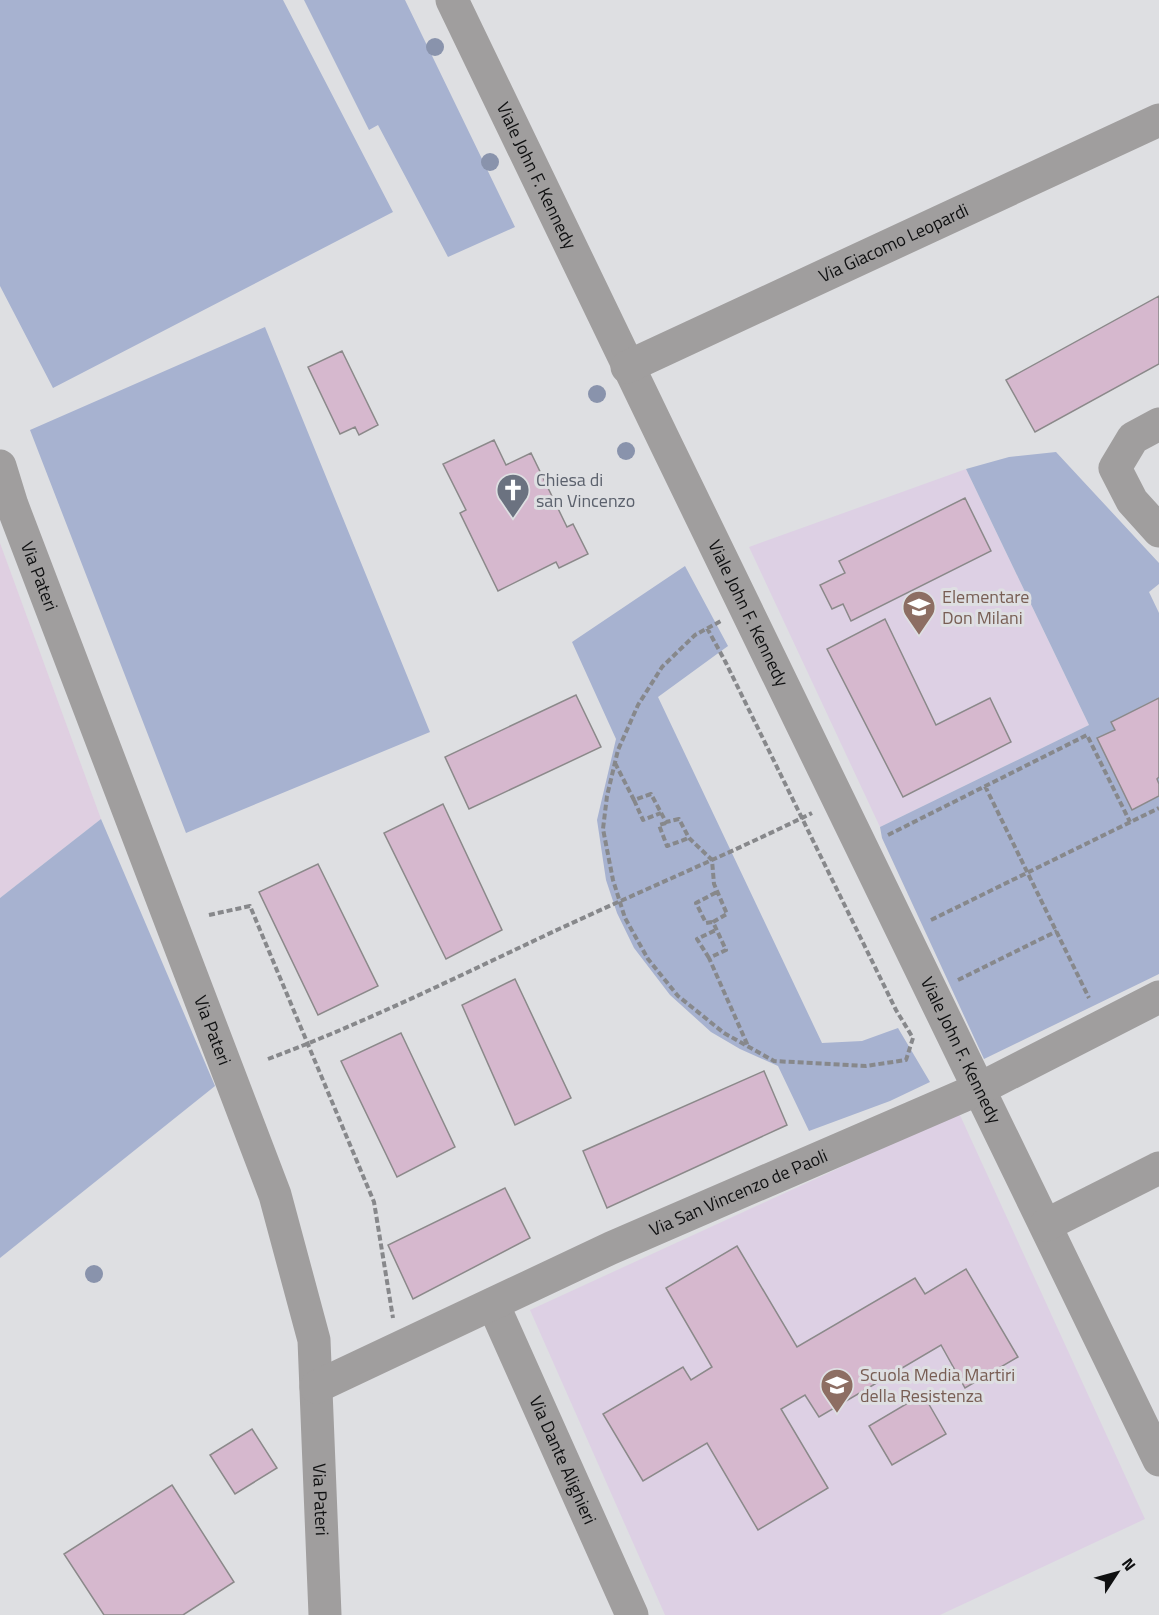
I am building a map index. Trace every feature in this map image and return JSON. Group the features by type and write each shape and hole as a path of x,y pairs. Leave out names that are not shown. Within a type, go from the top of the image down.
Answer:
{"street":[{"name":"Viale John F. Kennedy","path":"452,0 627,367 934,992 1159,1460"},
{"name":"Via Giacomo Leopardi","path":"627,367 1159,120"},
{"path":"1159,424 1133,438 1115,468 1132,501 1159,531"},
{"name":"Via Pateri","path":"0,466 12,505 275,1195 314,1340 325,1615"},
{"name":"Via San Vincenzo de Paoli","path":"316,1387 611,1248 981,1089 1159,998"},
{"path":"1046,1225 1159,1168"},
{"name":"Via Dante Alighieri","path":"493,1304 632,1615"}],"path":[{"path":"707,628 726,661 896,1010 913,1038 906,1060 866,1066 774,1061 748,1047 724,1033 678,996 648,959 619,901 603,829 618,750 638,705 662,667 695,635 707,628 746,608"},
{"path":"862,845 882,838 1087,735 1130,822"},
{"path":"615,764 643,820 661,813"},
{"path":"985,786 1102,1026"},
{"path":"634,800 651,794 666,822"},
{"path":"268,1059 308,1044 712,860 840,799"},
{"path":"905,933 1159,808"},
{"path":"689,838 667,846 659,825 679,819 689,838 712,860 714,884 727,914 706,923 696,903 717,892"},
{"path":"209,915 250,906 374,1202 398,1348"},
{"path":"709,958 726,950 713,921"},
{"path":"717,930 697,939 709,958 748,1047"},
{"path":"934,992 1057,932"}],"shaded area":[{"path":"0,0 283,0 393,212 53,388 0,286"},
{"path":"304,0 405,0 515,227 448,257 378,125 369,130"},
{"path":"265,327 430,732 186,833 30,430"},
{"path":"1056,452 1159,563 1159,584 1149,592 1159,613 1159,974 984,1059 882,838 880,827 1089,725 966,469 1009,457"},
{"name":"Elementare Don Milani","path":"966,469 1089,725 880,827 749,547"},
{"path":"0,543 101,819 0,898"},
{"path":"685,566 728,646 658,697 822,1043 862,1041 898,1028 930,1082 890,1101 809,1131 778,1066 740,1049 711,1032 670,995 634,948 617,913 606,880 597,820 616,739 572,642"},
{"path":"101,819 215,1086 0,1258 0,898"},
{"name":"Scuola Media Martiri della Resistenza","path":"959,1113 1145,1519 940,1615 665,1615 530,1310"}],"building":[{"path":"1159,296 1159,364 1035,432 1006,380"},
{"path":"342,351 378,425 359,435 355,427 340,434 308,367"},
{"name":"Chiesa di san Vincenzo","path":"494,440 506,465 531,453 567,527 573,524 588,554 559,568 556,562 498,591 460,513 466,510 443,464"},
{"path":"965,498 991,551 851,621 843,604 832,609 820,585 845,573 839,561"},
{"path":"885,619 936,725 990,698 1011,742 903,797 827,649"},
{"path":"576,695 601,747 469,809 445,757"},
{"path":"1159,698 1159,777 1157,779 1159,796 1132,810 1097,738 1115,730 1111,722"},
{"path":"443,804 502,930 446,959 384,833"},
{"path":"318,864 378,986 318,1015 259,892"},
{"path":"515,979 571,1098 515,1125 462,1005"},
{"path":"401,1033 455,1147 397,1177 341,1061"},
{"path":"764,1071 787,1125 607,1208 583,1151"},
{"path":"505,1188 530,1238 413,1299 388,1245"},
{"path":"737,1246 797,1347 915,1278 925,1294 966,1269 1018,1357 965,1388 941,1345 819,1417 805,1395 781,1409 828,1488 758,1530 707,1443 643,1481 603,1414 683,1367 691,1380 712,1367 666,1288"},
{"path":"923,1394 946,1434 892,1465 869,1426"},
{"path":"252,1429 277,1468 235,1494 210,1455"},
{"path":"172,1485 234,1582 183,1615 104,1615 64,1554"}],"place":[{"name":"Chiesa di san Vincenzo","path":"513,519"},
{"name":"Elementare Don Milani","path":"919,636"},
{"name":"Scuola Media Martiri della Resistenza","path":"837,1414"}]}
